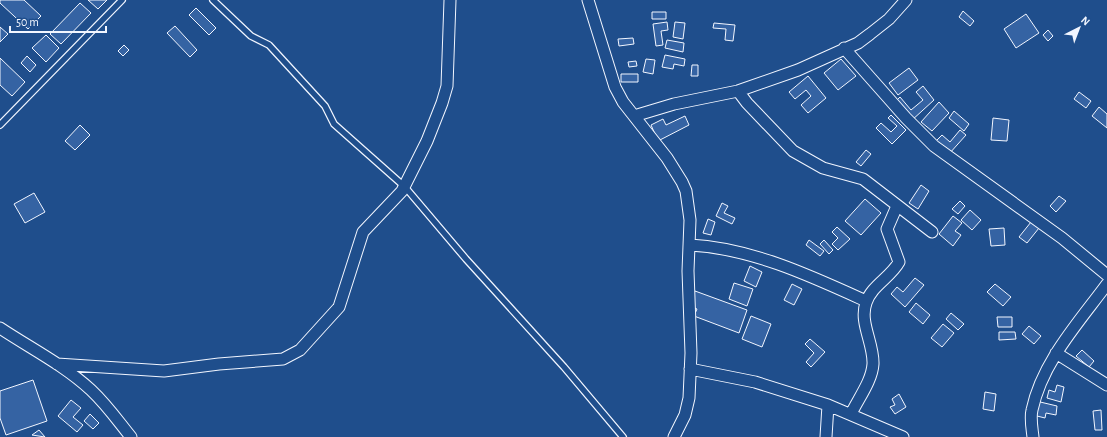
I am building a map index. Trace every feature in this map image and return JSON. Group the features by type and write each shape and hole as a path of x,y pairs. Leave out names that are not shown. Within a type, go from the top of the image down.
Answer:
{"street":[{"path":"57,364 164,371 219,364 283,359 290,357 311,339 340,307 363,232 397,199 427,141 447,86 450,49 450,0"},
{"path":"588,0 615,87 623,102 655,141 682,182 686,191 690,220 688,271 690,368 689,398 685,415 674,437"},
{"path":"634,116 674,104 738,91 798,70 858,43 881,27 906,0"},
{"path":"844,48 906,118 934,146 1067,242 1107,275"},
{"path":"738,91 747,103 793,151 823,168 858,176 870,183 897,206 932,232"},
{"path":"850,414 868,382 873,364 866,322 866,301 899,262 887,229 897,206"},
{"path":"690,245 712,246 765,260 820,280 866,301"},
{"path":"1033,437 1032,410 1044,377 1056,353 1107,284"},
{"path":"0,328 57,364 91,390 120,422 131,437"},
{"path":"1056,353 1107,385"},
{"path":"690,368 755,382 828,405 903,437"},
{"path":"826,437 828,405"}],"lane":[{"path":"0,125 122,0"},
{"path":"213,0 251,36 269,45 325,106 334,124 404,187 466,260 564,367 623,437"}],"building":[{"path":"0,0 24,0 41,16 28,29 0,3"},
{"path":"88,0 107,0 98,9"},
{"path":"80,3 91,13 61,44 50,34"},
{"path":"196,8 216,28 209,35 189,15"},
{"path":"963,11 974,21 970,26 959,17"},
{"path":"652,12 666,12 666,19 652,19"},
{"path":"1026,14 1039,33 1016,48 1004,29"},
{"path":"667,22 668,30 661,31 663,45 656,46 653,24"},
{"path":"675,22 685,23 683,39 673,37"},
{"path":"714,23 735,25 733,41 725,40 726,29 713,28"},
{"path":"175,26 197,50 190,57 167,33"},
{"path":"0,27 8,34 0,42"},
{"path":"1048,30 1053,36 1048,41 1043,35"},
{"path":"46,35 59,48 46,62 32,48"},
{"path":"633,38 634,44 619,46 618,39"},
{"path":"667,40 684,43 683,52 665,48"},
{"path":"124,45 129,50 123,56 118,51"},
{"path":"665,55 685,59 684,66 674,64 673,69 662,67"},
{"path":"27,56 36,65 30,72 21,63"},
{"path":"0,58 25,82 12,96 0,85"},
{"path":"646,59 655,60 653,74 643,72"},
{"path":"841,59 856,76 838,90 824,73"},
{"path":"636,61 637,66 629,67 628,62"},
{"path":"692,65 698,65 698,76 691,76"},
{"path":"909,68 918,80 898,95 889,83"},
{"path":"621,74 638,74 638,82 621,82"},
{"path":"808,76 826,98 808,113 801,105 811,96 806,90 795,99 789,92"},
{"path":"923,86 934,100 911,121 895,102 900,97 911,110 923,100 916,92"},
{"path":"1079,92 1091,101 1086,108 1074,99"},
{"path":"939,102 949,113 932,131 921,122"},
{"path":"1099,107 1107,114 1107,128 1092,116"},
{"path":"954,111 969,124 964,131 949,118"},
{"path":"891,115 906,130 892,144 876,128 881,123 891,132 897,126 888,118"},
{"path":"685,116 689,125 658,141 651,125 663,119 666,125"},
{"path":"993,118 1009,120 1007,141 991,140"},
{"path":"80,125 90,135 75,150 65,141"},
{"path":"960,130 966,135 949,154 935,142 942,135 950,142"},
{"path":"866,150 871,154 861,166 856,162"},
{"path":"921,185 929,191 918,209 909,203"},
{"path":"34,193 45,212 25,223 14,204"},
{"path":"1059,196 1066,201 1056,212 1050,206"},
{"path":"865,199 881,213 861,235 845,221"},
{"path":"960,201 965,206 958,214 952,209"},
{"path":"722,203 728,206 724,213 735,218 732,224 716,216"},
{"path":"970,210 981,220 972,230 961,220"},
{"path":"953,216 962,223 955,231 961,235 953,246 939,234"},
{"path":"708,219 715,222 711,235 703,233"},
{"path":"1031,222 1039,228 1027,243 1019,237"},
{"path":"837,227 850,239 838,250 832,244 838,238 832,232"},
{"path":"1004,228 1005,245 991,246 989,229"},
{"path":"809,240 824,251 820,256 806,245"},
{"path":"824,240 833,250 829,254 820,244"},
{"path":"750,266 762,272 756,287 744,281"},
{"path":"915,278 924,285 905,307 891,294 897,287 903,292"},
{"path":"734,283 753,289 747,306 729,299"},
{"path":"792,284 802,289 794,305 784,300"},
{"path":"995,284 1011,297 1003,306 987,292"},
{"path":"695,291 747,310 739,333 694,316 697,309 690,306"},
{"path":"916,303 930,315 923,324 909,312"},
{"path":"951,313 964,324 958,330 946,319"},
{"path":"751,316 771,324 762,347 742,339"},
{"path":"997,317 1012,317 1012,327 998,327"},
{"path":"943,324 954,333 942,347 931,338"},
{"path":"1029,326 1041,336 1034,344 1022,334"},
{"path":"999,332 1015,332 1016,339 999,340"},
{"path":"810,339 825,352 811,367 806,362 814,353 805,344"},
{"path":"1082,350 1094,361 1089,367 1076,356"},
{"path":"33,380 47,421 6,435 0,418 0,391"},
{"path":"1057,385 1064,387 1061,402 1047,398 1049,390 1055,392"},
{"path":"985,392 996,394 994,411 983,409"},
{"path":"899,394 906,407 895,414 890,407 895,405 892,399"},
{"path":"71,400 81,408 73,417 83,425 77,432 58,416"},
{"path":"1036,401 1057,406 1056,415 1046,413 1045,418 1033,415"},
{"path":"1101,410 1102,430 1095,430 1093,411"},
{"path":"90,414 99,423 93,429 84,421"},
{"path":"39,430 45,437 32,435"}]}
